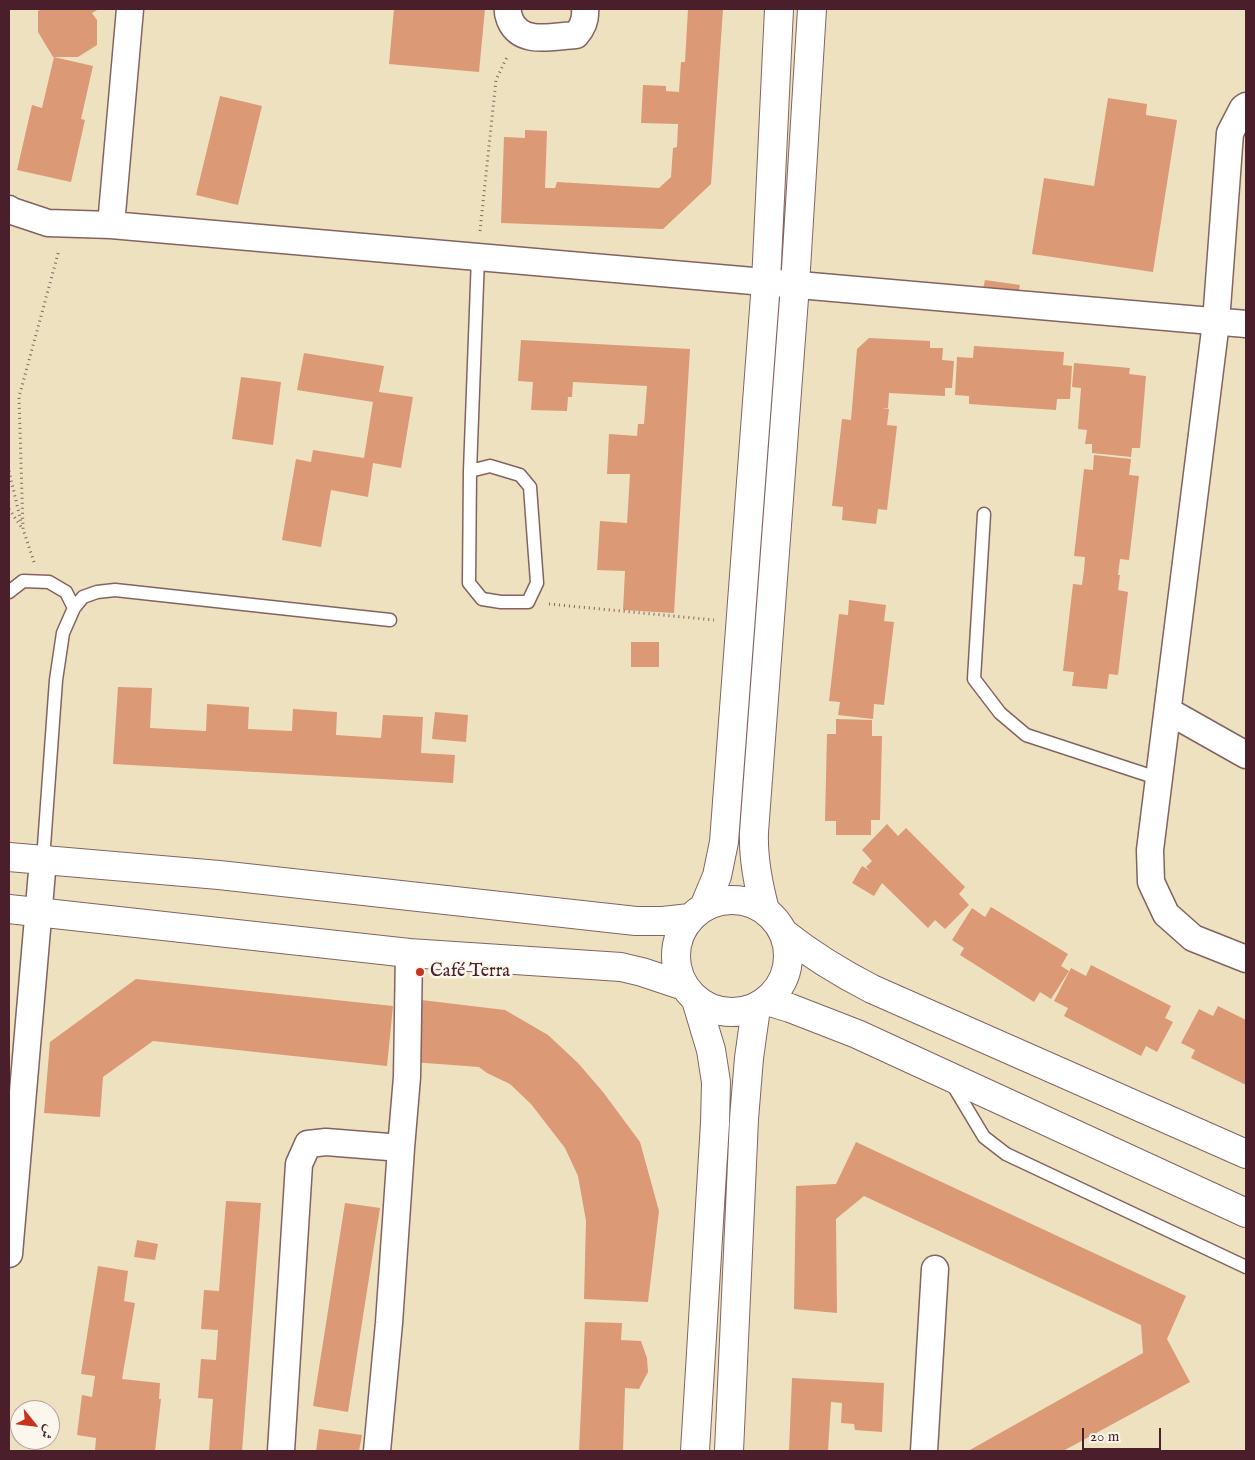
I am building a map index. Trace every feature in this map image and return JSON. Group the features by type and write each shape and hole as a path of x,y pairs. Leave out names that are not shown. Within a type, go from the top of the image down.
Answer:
{"main road":[{"path":"695,1451 716,1082 711,1050 690,993 677,969 676,952 680,934 697,913 717,876 724,842 766,282 780,9"},
{"path":"765,910 755,863 754,832 795,284 812,9"},
{"path":"9,857 219,875 636,921 663,921 697,913 719,901 735,900 751,903 765,910 777,920 785,934 789,952 788,971 780,988 761,1005 735,1013 714,1011 690,993 649,974 621,967 409,953 9,909"},
{"path":"785,934 812,956 872,989 1246,1154"},
{"path":"761,1005 798,1011 857,1034 1246,1213"},
{"path":"730,1451 745,1109 749,1058 761,1005"}],"street":[{"path":"111,225 130,9"},
{"path":"508,9 507,13 513,27 530,38 576,35 586,18 585,9"},
{"path":"1246,106 1243,108 1230,133 1216,322 1150,850 1151,882 1166,914 1194,938 1246,959"},
{"path":"9,209 48,223 111,225 1246,324"},
{"path":"1168,711 1246,755"},
{"path":"9,1254 43,860"},
{"path":"377,1451 389,1323 407,1077 409,953"},
{"path":"281,1451 299,1164 308,1144 326,1142 401,1148"},
{"path":"924,1451 936,1269"}],"lane":[{"path":"470,471 490,466 520,475 530,487 537,583 528,602 501,602 482,599 469,583 470,471 478,257"},
{"path":"984,514 974,679 1000,713 1026,734 1160,779"},
{"path":"9,592 23,581 49,582 66,592 74,608"},
{"path":"43,860 56,680 63,633 74,608 83,597 97,592 115,590 390,620"},
{"path":"948,1075 984,1137 1006,1154 1246,1267"}],"path":[{"path":"478,257 496,80 518,32"},
{"path":"23,529 19,397 66,223"},
{"path":"9,471 23,529 40,582"},
{"path":"9,509 23,529"},
{"path":"528,602 740,622"}],"building":[{"path":"42,9 99,9 92,13 97,20 97,45 78,57 53,57 38,32 38,11"},
{"path":"394,9 485,9 479,72 389,64"},
{"path":"688,9 723,9 711,184 663,229 501,223 504,137 525,138 525,130 547,131 545,188 555,188 557,182 659,188 671,177 673,148 677,147 678,124 641,123 643,85 666,86 666,91 679,92 681,62 685,62"},
{"path":"54,57 93,66 81,119 85,120 71,182 17,170 32,105 42,108"},
{"path":"220,96 262,106 238,205 196,195"},
{"path":"1108,98 1147,104 1146,115 1177,120 1153,272 1032,254 1044,178 1094,186"},
{"path":"985,280 1020,285 1017,300 982,294"},
{"path":"869,338 930,341 930,348 943,348 942,360 954,361 952,388 945,388 945,396 889,393 888,408 882,408 889,409 887,425 897,426 887,510 878,509 876,524 842,520 843,507 832,506 842,419 851,420 857,349"},
{"path":"521,340 690,349 674,613 623,610 625,571 597,570 600,521 627,523 630,474 607,474 609,434 637,436 638,424 644,424 647,386 573,382 572,397 568,397 567,411 531,410 533,382 518,381"},
{"path":"974,346 1064,352 1063,365 1072,366 1070,399 1057,399 1056,410 969,404 969,396 955,395 957,357 973,358"},
{"path":"304,353 384,366 379,392 413,397 401,468 373,463 368,497 331,490 321,547 282,540 296,459 311,462 313,450 364,458 373,402 297,390"},
{"path":"1074,363 1130,368 1129,374 1146,376 1140,448 1132,448 1131,457 1092,453 1092,444 1085,444 1087,430 1078,429 1081,388 1072,387"},
{"path":"241,377 281,382 273,445 232,439"},
{"path":"1094,455 1131,459 1129,475 1139,476 1129,560 1120,559 1118,575 1120,575 1118,590 1128,592 1118,675 1109,674 1107,689 1072,686 1074,672 1063,671 1073,584 1082,585 1084,570 1085,557 1074,556 1084,469 1093,470"},
{"path":"849,600 886,605 884,621 894,622 884,705 874,704 873,719 838,715 840,702 829,701 839,614 848,615"},
{"path":"631,642 659,642 659,667 631,667"},
{"path":"118,687 152,688 150,728 206,731 207,704 249,707 248,729 292,731 293,709 337,712 336,735 381,738 383,715 423,717 421,753 455,755 453,783 113,764"},
{"path":"435,712 468,715 466,742 432,739"},
{"path":"836,719 872,720 872,736 882,736 880,820 871,820 871,835 836,835 836,821 825,821 827,734 836,734"},
{"path":"887,824 898,836 906,828 965,887 959,894 969,905 945,929 935,920 928,928 882,883 874,896 852,883 862,866 870,871 866,867 872,861 862,850"},
{"path":"991,907 1068,954 1061,966 1069,971 1051,999 1040,992 1034,1002 960,955 964,948 952,940 972,908 985,917"},
{"path":"1091,965 1171,1006 1165,1018 1173,1022 1157,1052 1146,1046 1141,1056 1064,1016 1068,1008 1054,1001 1071,968 1086,976"},
{"path":"136,979 393,1006 387,1066 153,1041 103,1077 100,1117 44,1113 50,1042"},
{"path":"413,999 505,1010 548,1035 578,1063 603,1092 640,1142 659,1211 648,1302 584,1299 586,1221 578,1176 565,1148 531,1104 510,1084 479,1067 412,1062"},
{"path":"1218,1006 1246,1020 1246,1085 1191,1058 1195,1050 1181,1043 1199,1009 1213,1016"},
{"path":"856,1142 1186,1296 1167,1339 1190,1382 1063,1451 968,1451 1143,1353 1141,1325 864,1196 836,1219 837,1313 794,1309 796,1186 836,1184"},
{"path":"226,1201 261,1203 242,1451 209,1451 213,1399 198,1398 201,1359 216,1360 218,1330 201,1329 204,1290 219,1291"},
{"path":"345,1203 380,1208 348,1412 313,1406"},
{"path":"137,1240 158,1244 155,1260 134,1257"},
{"path":"98,1266 128,1271 124,1301 135,1303 122,1379 160,1383 159,1399 161,1399 155,1451 95,1451 96,1438 77,1435 82,1395 92,1397 95,1376 81,1374"},
{"path":"585,1322 622,1323 621,1340 641,1341 647,1358 648,1372 639,1389 625,1388 623,1451 579,1451"},
{"path":"792,1378 884,1383 882,1432 855,1430 854,1424 841,1423 842,1403 831,1402 828,1451 789,1451"},
{"path":"319,1429 362,1435 359,1451 316,1451"}],"place":[{"name":"Café Terra","path":"420,972"}]}
